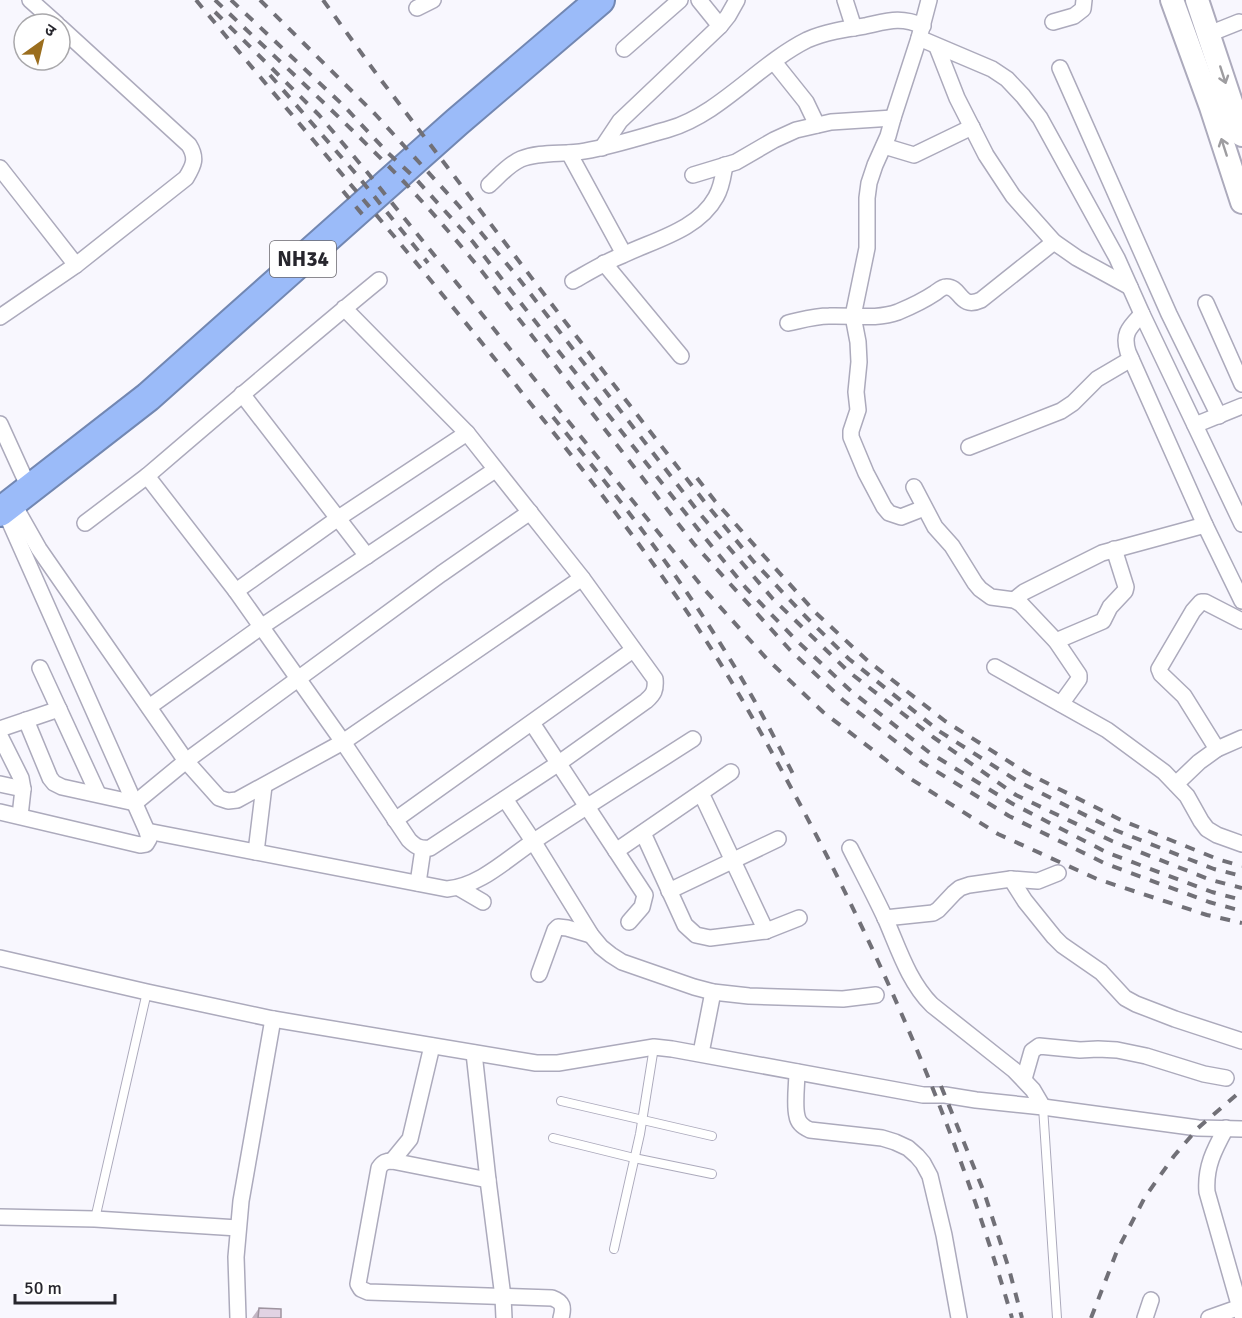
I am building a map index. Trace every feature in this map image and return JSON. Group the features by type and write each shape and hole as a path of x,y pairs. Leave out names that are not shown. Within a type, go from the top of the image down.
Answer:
{"highway":[{"name":"NH34","path":"12,503 148,397 457,122 600,0"}],"main road":[{"path":"1173,0 1242,202"},
{"path":"1197,0 1242,135"}],"street":[{"path":"30,0 44,12"},
{"path":"417,8 433,0"},
{"path":"624,49 680,0"},
{"path":"699,0 720,26"},
{"path":"602,148 620,121 720,26 729,16 737,0"},
{"path":"845,0 854,28"},
{"path":"924,508 901,517 889,513 866,473 851,430 858,411 856,392 860,362 854,316 867,248 869,183 874,165 888,136 929,0"},
{"path":"1053,22 1074,16 1083,9 1084,0"},
{"path":"489,185 520,159 602,148 682,125 706,111 793,48 817,36 894,20 905,20 937,47 992,69 1007,79 1040,118 1117,258 1242,524"},
{"path":"1209,34 1239,22"},
{"path":"0,317 76,265 186,178 194,162 194,153 189,145 72,38"},
{"path":"937,47 957,98 986,155 1013,196 1054,242 1077,258 1130,287"},
{"path":"774,62 807,102 817,125"},
{"path":"1060,68 1169,314 1219,416"},
{"path":"693,175 736,162 785,134 843,121 892,118"},
{"path":"884,146 914,155 972,127"},
{"path":"569,153 624,254"},
{"path":"573,281 604,263 693,223 716,198 725,165"},
{"path":"0,168 76,265"},
{"path":"788,323 827,316 888,315 927,298 944,287 949,287 971,304 975,303 1054,242"},
{"path":"604,263 681,356"},
{"path":"85,523 147,476 379,280"},
{"path":"1206,303 1242,384"},
{"path":"147,476 236,591 416,847 430,848 559,763 653,695 656,679 582,578 467,433 344,308"},
{"path":"1142,314 1130,326 1125,343 1205,525 1242,601"},
{"path":"969,447 1061,411 1073,403 1097,379 1131,359"},
{"path":"242,394 367,556"},
{"path":"1195,425 1242,406"},
{"path":"0,424 12,503 149,839 147,844 140,845 0,812"},
{"path":"236,591 337,519 467,433"},
{"path":"149,707 261,627 495,470"},
{"path":"914,488 935,527 952,546 980,589 991,597 1014,600 1021,604 1056,641 1079,675 1077,684 1061,704"},
{"path":"12,503 39,549 186,760 219,798 228,801 237,800 343,742 582,578"},
{"path":"135,803 186,760 530,512"},
{"path":"1014,600 1024,592 1095,556 1205,525"},
{"path":"1056,641 1103,621 1110,607 1125,591 1126,587 1114,549"},
{"path":"1217,748 1184,696 1161,674 1159,669 1193,611 1201,602 1242,621"},
{"path":"395,820 633,650"},
{"path":"995,667 1107,730 1164,772 1187,796 1207,829 1217,836 1242,844"},
{"path":"40,668 98,794"},
{"path":"0,729 59,709"},
{"path":"26,720 54,783 62,787 135,803"},
{"path":"532,723 645,895 642,907 629,922"},
{"path":"0,736 21,778 23,789 20,816"},
{"path":"1176,784 1217,748 1242,738"},
{"path":"147,831 447,889 459,888 476,881 533,841 693,739"},
{"path":"616,851 731,772"},
{"path":"0,784 23,789"},
{"path":"256,852 264,786"},
{"path":"701,793 766,931"},
{"path":"506,799 591,934 611,955 622,962 713,992 749,996 843,999 876,995"},
{"path":"642,833 685,925 696,935 710,938 766,931 799,918"},
{"path":"669,891 778,839"},
{"path":"850,848 885,918 906,969 924,997 1024,1079 1034,1090 1043,1107"},
{"path":"418,883 423,849"},
{"path":"885,918 933,914 960,888 969,885 1011,879 1038,881 1058,873"},
{"path":"1011,879 1028,906 1054,937 1101,972 1125,998 1175,1019 1242,1041"},
{"path":"459,888 483,902"},
{"path":"539,974 558,927 591,934"},
{"path":"0,958 147,993 273,1019 536,1063 558,1063 654,1047 701,1053 923,1095 945,1095 1198,1128 1242,1129"},
{"path":"701,1053 713,992"},
{"path":"238,1318 236,1257 241,1201 273,1019"},
{"path":"392,1161 410,1139 432,1046"},
{"path":"1024,1079 1032,1051 1040,1046 1071,1050 1106,1048 1146,1056 1192,1071 1226,1078"},
{"path":"474,1053 504,1318"},
{"path":"797,1071 796,1115 804,1127 810,1130 882,1138 908,1148 923,1163 930,1176 942,1225 959,1318"},
{"path":"1209,1318 1241,1311 1207,1192 1207,1169 1226,1128"},
{"path":"488,1180 385,1161 379,1168 358,1284 361,1289 368,1292 552,1298 562,1305 561,1318"},
{"path":"0,1217 95,1219 238,1227"},
{"path":"1145,1318 1151,1300"}],"lane":[{"path":"95,1219 147,993"},
{"path":"614,1249 642,1119 654,1047"},
{"path":"561,1101 712,1136"},
{"path":"1043,1107 1057,1318"},
{"path":"553,1138 712,1174"}],"building":[{"path":"259,1308 281,1309 281,1318 258,1318"}],"railway":[{"path":"196,0 527,399 646,553 716,656 803,810 865,933 921,1059 946,1123 970,1187 1012,1318"},
{"path":"215,0 359,137 426,206 484,274 694,544 790,650 843,700 923,763 1009,816 1104,863 1209,902 1242,911"},
{"path":"231,0 344,106 415,178 473,242 746,588 795,639 851,691 930,753 1013,804 1108,853 1212,892 1242,900"},
{"path":"260,0 375,114 459,206 516,275 700,514 773,599 849,672 933,737 1016,795 1112,841 1211,880 1242,888"},
{"path":"323,0 378,76 707,505 754,562 849,659 939,731 1019,782 1115,830 1214,869 1242,876"},
{"path":"215,12 319,115 704,589 767,659 823,712 911,779 998,834 1097,879 1207,915 1242,923"},
{"path":"270,75 357,175 428,263"},
{"path":"343,191 367,220"},
{"path":"553,417 622,504 688,594 746,686 796,780"},
{"path":"697,478 817,614 868,661 945,721 1027,773 1121,820 1220,860 1242,866"},
{"path":"941,1086 984,1192 1022,1318"},
{"path":"1091,1318 1117,1251 1145,1197 1174,1156 1198,1128 1242,1090"}]}
